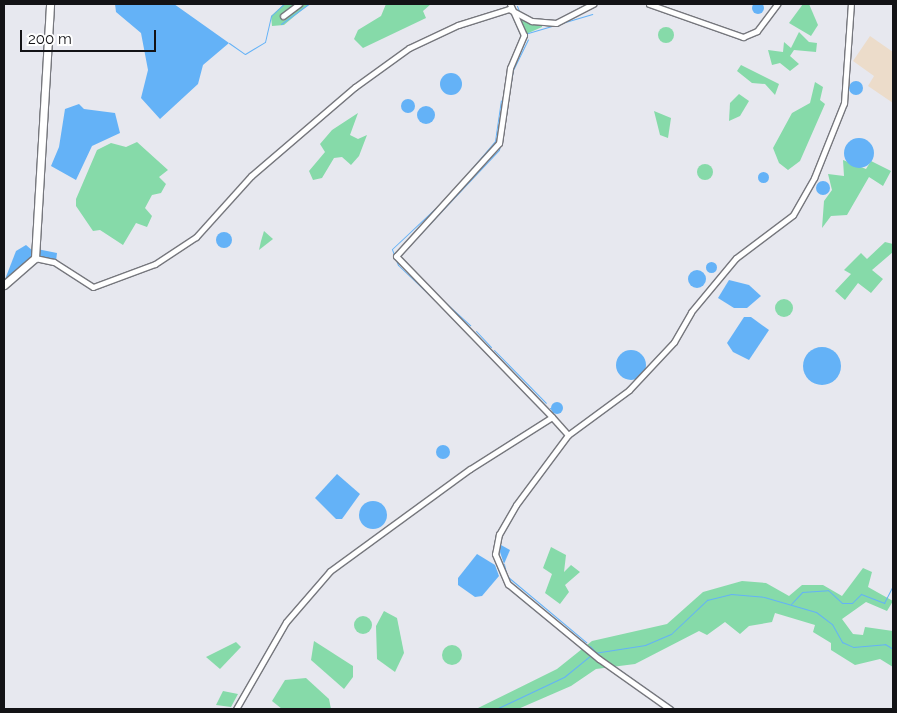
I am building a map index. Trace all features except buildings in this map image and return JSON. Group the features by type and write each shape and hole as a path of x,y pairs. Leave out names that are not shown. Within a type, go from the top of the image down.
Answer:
{"street":[{"path":"4,285 35,258 50,4"},
{"path":"283,16 299,4"},
{"path":"512,6 532,21 556,23 593,4"},
{"path":"649,4 743,37 757,31 777,4"},
{"path":"670,709 599,660 588,648 508,584 495,554 499,534 516,505 568,435 655,365 718,276 800,206 844,103 851,4"},
{"path":"35,258 54,262 93,287 155,264 196,237 251,176 395,56 458,25 512,6"},
{"path":"512,6 524,35 510,68 499,143 396,256 568,435"},
{"path":"236,709 286,622 330,571 470,469 552,417"}],"shaded area":[{"path":"870,36 893,52 893,103 868,86 874,76 853,61"}],"green space":[{"path":"284,4 309,4 284,25 272,26 271,16"},
{"path":"386,4 431,4 423,11 426,18 363,48 354,39 358,30 381,16"},
{"path":"510,4 515,4 513,9 519,15 542,23 542,27 524,35"},
{"path":"803,4 809,4 818,25 811,36 789,23"},
{"path":"666,27 672,29 674,35 672,41 666,43 660,41 658,35 660,29"},
{"path":"799,32 809,42 817,43 816,52 794,50 790,56 799,64 790,71 780,63 772,65 768,50 783,52 784,42 791,48"},
{"path":"741,65 779,84 775,95 765,84 752,83 737,71"},
{"path":"815,82 823,87 820,100 825,104 800,161 788,170 779,163 773,148 792,113 810,103"},
{"path":"739,94 749,101 740,116 729,121 730,103"},
{"path":"654,111 671,118 668,138 660,135"},
{"path":"358,113 350,135 358,139 367,135 359,156 351,165 342,157 334,158 322,178 313,180 309,171 325,152 320,144 332,130"},
{"path":"137,142 168,170 159,177 166,184 161,193 152,195 145,208 152,216 147,227 136,223 123,245 100,230 93,231 76,206 76,199 97,150 111,143 126,147"},
{"path":"843,160 866,169 871,161 891,171 883,186 869,177 847,215 831,216 822,228 824,201 832,190 828,174 844,176"},
{"path":"705,164 713,172 705,180 697,172"},
{"path":"264,231 273,239 259,250 261,241"},
{"path":"885,242 893,244 893,252 872,270 883,279 871,293 858,283 845,300 835,291 851,274 844,270 861,253 867,259"},
{"path":"784,299 790,302 793,308 790,314 784,317 778,314 775,308 778,302"},
{"path":"551,547 566,555 564,572 571,565 580,572 565,585 569,592 560,604 545,593 552,574 543,568"},
{"path":"863,568 872,572 868,587 893,601 887,611 866,602 842,619 853,634 863,635 865,627 893,631 893,667 880,659 855,665 831,650 831,643 813,632 815,625 775,613 772,622 749,626 740,634 725,622 707,635 699,631 635,664 596,669 571,686 518,709 476,709 557,669 592,641 667,624 703,592 742,581 766,583 789,596 802,585 823,585 842,596"},
{"path":"384,611 397,618 404,653 395,672 377,659 376,626"},
{"path":"359,616 367,616 372,621 370,632 359,634 354,629 354,621"},
{"path":"314,641 353,666 353,677 344,689 311,660"},
{"path":"236,642 241,647 220,669 206,657"},
{"path":"452,645 459,648 462,655 459,662 452,665 445,662 442,655 445,648"},
{"path":"306,678 329,699 331,709 282,709 272,701 285,680"},
{"path":"223,691 238,694 231,707 216,705"}],"water":[{"path":"758,2 764,8 758,14 752,8"},
{"path":"115,4 174,4 229,43 203,65 198,84 160,119 141,98 148,70 141,33 116,12"},
{"path":"451,73 459,76 462,84 459,92 451,95 443,92 440,84 443,76"},
{"path":"856,81 861,83 863,88 861,93 856,95 851,93 849,88 851,83"},
{"path":"405,99 411,99 415,106 411,113 405,113 401,109 401,103"},
{"path":"79,104 84,109 115,113 120,133 92,146 76,180 51,166 59,147 65,109"},
{"path":"422,106 430,106 435,111 433,122 422,124 417,119 417,111"},
{"path":"859,138 865,139 873,147 873,159 865,167 859,168 853,167 845,159 844,153 845,147 853,139"},
{"path":"763,171 769,177 763,183 757,177"},
{"path":"820,181 826,181 830,188 826,195 820,195 816,191 816,185"},
{"path":"224,232 230,234 232,240 230,246 224,248 218,246 216,240 218,234"},
{"path":"26,245 33,251 32,257 4,282 16,251"},
{"path":"37,249 57,253 56,261 38,256"},
{"path":"711,261 717,267 711,273 705,267"},
{"path":"697,270 703,273 706,279 703,285 697,288 691,285 688,279 691,273"},
{"path":"729,280 749,285 761,296 747,308 734,308 718,298"},
{"path":"744,317 751,317 769,330 749,360 733,352 727,343"},
{"path":"822,347 835,353 841,366 835,379 822,385 809,379 803,366 809,353"},
{"path":"631,350 641,355 646,365 641,375 631,380 621,375 616,365 621,355"},
{"path":"555,402 559,402 563,408 559,414 555,414 551,410 551,406"},
{"path":"440,445 446,445 450,452 446,459 440,459 436,455 436,449"},
{"path":"337,474 360,494 342,519 336,519 315,498"},
{"path":"373,501 383,505 387,515 383,525 373,529 363,525 359,515 363,505"},
{"path":"501,545 510,550 504,564 499,549"},
{"path":"477,554 495,565 499,576 482,596 475,597 458,585 458,578"}],"waterway":[{"path":"229,43 245,54 265,42 271,16 284,4"},
{"path":"281,24 309,4"},
{"path":"517,6 519,11"},
{"path":"528,33 592,14"},
{"path":"420,234 499,150 513,70 528,39"},
{"path":"456,187 495,141 501,100"},
{"path":"440,305 398,265 392,249 441,203"},
{"path":"437,295 470,325"},
{"path":"476,331 491,347"},
{"path":"494,350 546,403"},
{"path":"510,440 535,425"},
{"path":"513,514 521,503"},
{"path":"504,564 506,573"},
{"path":"893,576 893,581"},
{"path":"508,577 586,642"},
{"path":"791,604 802,592 828,590 842,603 852,603 861,594 884,603 893,585"},
{"path":"594,653 645,645 671,634 707,600 731,594 764,597 816,612 832,624 842,642 853,647 885,644 893,649"},
{"path":"590,646 601,658"},
{"path":"496,709 564,677 591,655"},
{"path":"611,664 675,709"}]}
